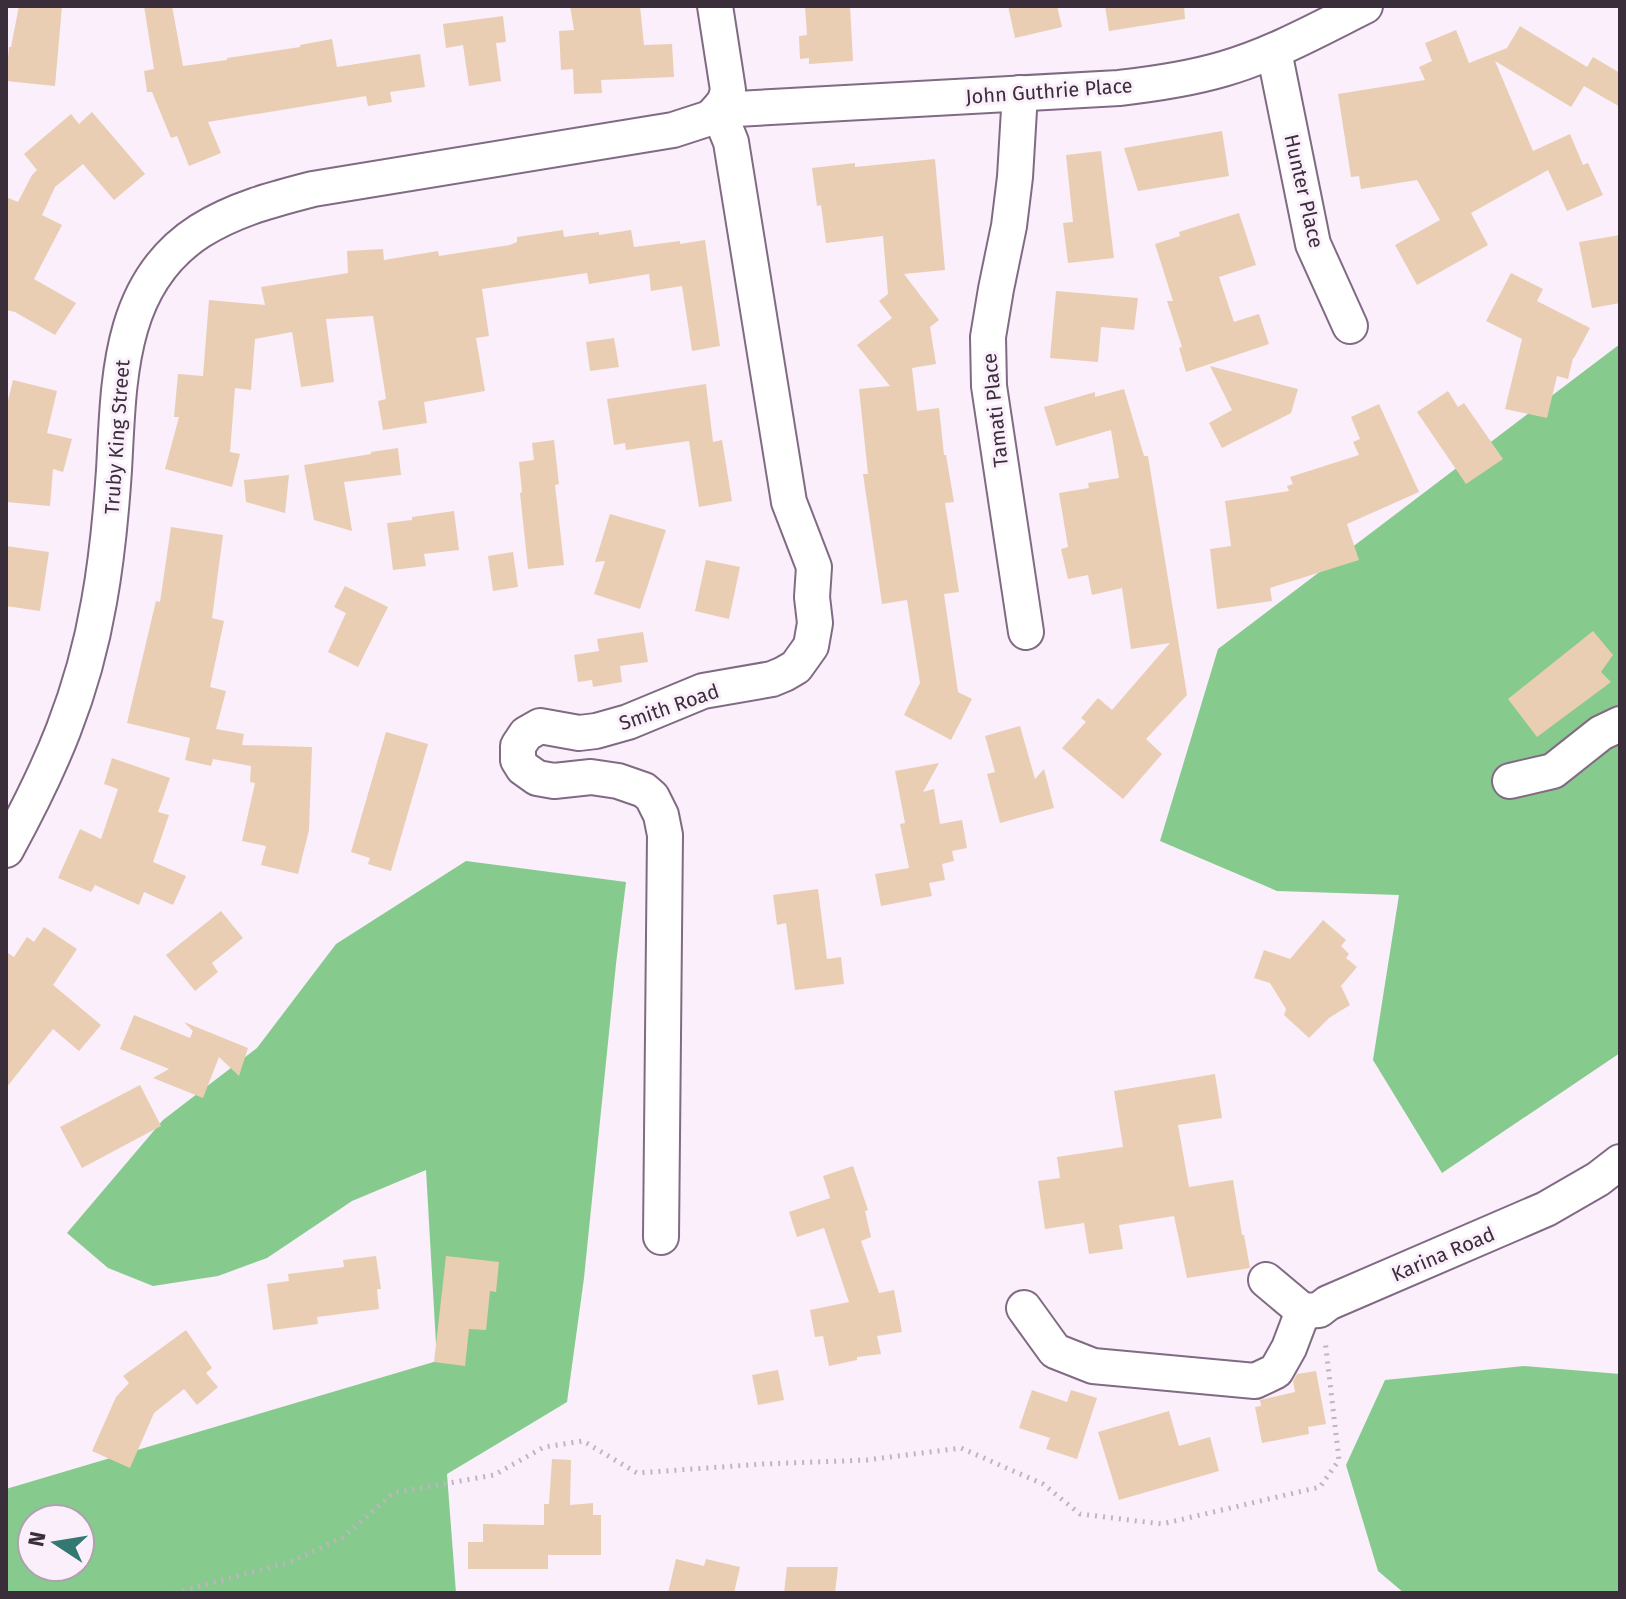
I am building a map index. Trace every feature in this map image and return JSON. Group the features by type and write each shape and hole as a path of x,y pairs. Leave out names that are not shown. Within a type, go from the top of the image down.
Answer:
{"street":[{"path":"715,6 728,90 718,110"},
{"name":"John Guthrie Place","path":"718,110 1119,88 1170,82 1225,69 1274,51 1365,6"},
{"name":"Hunter Place","path":"1274,51 1313,244 1350,326"},
{"name":"Tamati Place","path":"1020,93 1009,226 988,337 989,386 1026,632"},
{"name":"Truby King Street","path":"6,850 36,796 57,749 83,675 110,536 124,348 133,317 150,282 171,255 199,232 234,213 271,199 313,189 673,130 710,118 718,110"},
{"name":"Smith Road","path":"661,1237 665,835 661,815 652,797 644,790 618,781 591,777 554,781 537,778 518,760 518,746 526,734 540,726 579,733 596,731 628,722 703,691 772,679 796,667 811,646 815,623 812,597 814,567 789,502 731,142 718,110"},
{"path":"1510,781 1553,771 1601,733 1620,724"},
{"name":"Karina Road","path":"1311,1310 1546,1209 1598,1179 1620,1162"},
{"path":"1024,1308 1055,1351 1093,1366 1255,1381 1276,1371 1311,1310 1266,1280"}],"path":[{"path":"175,1593 290,1562 342,1538 393,1493 494,1475 544,1447 583,1441 637,1473 867,1460 961,1448 1043,1484 1080,1514 1162,1524 1320,1487 1339,1460 1328,1355 1311,1310"}],"green space":[{"path":"1620,344 1620,1053 1442,1173 1373,1060 1399,895 1277,891 1160,841 1218,649"},
{"path":"466,861 626,882 584,1278 567,1402 447,1474 456,1593 6,1593 6,1489 437,1361 426,1170 352,1201 267,1258 218,1276 153,1286 108,1268 67,1233 163,1120 257,1048 336,944"},
{"path":"1524,1366 1620,1374 1620,1593 1404,1593 1378,1571 1346,1465 1385,1380"}],"building":[{"path":"19,6 62,6 55,86 6,81 9,47"},
{"path":"144,6 172,6 183,66 332,39 337,67 420,54 425,87 390,92 392,102 368,106 366,96 208,122 221,153 189,166 177,136 171,138 152,92 147,92 144,71 154,69"},
{"path":"570,6 640,6 644,45 672,44 674,77 601,80 602,93 574,94 573,69 561,70 559,31 574,30"},
{"path":"805,6 850,6 853,61 809,64 809,58 800,59 799,36 807,35"},
{"path":"1008,6 1057,6 1062,27 1015,38"},
{"path":"1105,6 1184,6 1185,19 1109,31"},
{"path":"503,16 506,42 496,43 501,81 469,86 463,45 446,48 443,24"},
{"path":"1520,26 1587,67 1593,57 1620,73 1620,107 1584,86 1571,107 1495,61 1533,151 1570,134 1583,165 1588,163 1603,195 1567,211 1548,170 1471,213 1488,245 1417,285 1395,245 1440,220 1417,180 1361,189 1359,176 1351,177 1338,94 1425,80 1419,67 1432,61 1425,43 1456,30 1469,63 1507,48"},
{"path":"92,112 145,174 114,200 83,164 55,187 42,215 62,225 34,279 76,303 55,335 6,310 6,197 18,202 37,170 24,154 71,114 79,124"},
{"path":"1222,131 1229,176 1138,191 1124,148"},
{"path":"1101,151 1114,258 1068,263 1063,223 1073,222 1066,155"},
{"path":"935,159 945,270 904,274 939,320 930,327 936,364 912,368 917,411 939,408 944,455 954,502 945,503 959,592 944,594 958,692 972,699 951,740 904,715 920,683 907,600 882,604 863,474 868,474 859,389 890,386 857,345 892,318 879,301 888,294 883,236 826,243 812,168"},
{"path":"1239,213 1256,265 1219,277 1234,322 1259,314 1269,344 1186,372 1179,348 1182,347 1167,301 1173,301 1155,244 1180,236 1179,232"},
{"path":"563,230 564,237 631,230 634,247 705,240 720,346 692,351 682,286 651,291 649,274 589,284 587,273 482,289 489,336 476,338 485,391 424,402 427,423 383,430 378,401 386,399 373,316 326,319 334,382 301,387 292,332 255,339 251,390 235,388 230,452 240,454 232,487 165,469 179,417 174,417 178,374 203,376 209,300 265,305 261,287 348,273 347,251 383,249 384,260 438,251 439,256 510,245 517,242 517,237"},
{"path":"1620,235 1620,303 1592,308 1579,242"},
{"path":"1511,273 1543,289 1537,301 1590,328 1573,358 1568,379 1557,376 1547,418 1505,409 1522,339 1486,321"},
{"path":"1056,291 1138,298 1134,330 1101,327 1098,362 1050,358"},
{"path":"614,338 619,367 590,371 586,342"},
{"path":"1210,366 1298,389 1291,413 1222,448 1209,423 1232,410"},
{"path":"13,380 57,391 47,433 72,439 63,472 53,469 50,506 6,502 6,409"},
{"path":"706,384 713,442 722,440 732,501 699,507 689,441 626,450 625,443 614,445 607,399"},
{"path":"1124,389 1144,456 1148,456 1187,695 1146,739 1162,754 1123,799 1062,748 1086,722 1081,718 1098,698 1112,710 1170,643 1131,649 1122,588 1092,595 1088,575 1068,579 1061,549 1068,547 1059,493 1089,488 1088,483 1119,478 1111,430 1056,446 1044,407 1095,392 1095,397"},
{"path":"1448,391 1458,407 1464,403 1503,459 1466,484 1417,412"},
{"path":"1379,404 1419,492 1347,524 1359,560 1270,588 1272,601 1217,609 1210,549 1231,546 1225,501 1289,491 1287,486 1293,484 1290,477 1359,455 1353,442 1360,439 1351,417"},
{"path":"554,440 559,484 555,485 564,565 528,569 519,462 534,460 532,443"},
{"path":"398,448 401,475 344,482 352,531 314,520 304,465"},
{"path":"289,475 285,513 246,502 244,480"},
{"path":"454,511 459,550 424,554 426,566 393,570 387,523"},
{"path":"610,514 666,530 640,609 594,594 605,561 595,562"},
{"path":"171,527 223,535 212,618 224,621 210,687 226,691 216,729 244,734 242,745 312,747 309,830 298,874 261,865 266,846 242,841 255,783 250,782 251,766 213,759 211,766 185,760 190,738 127,723 156,601 160,602"},
{"path":"6,546 49,552 40,611 6,606"},
{"path":"513,552 518,587 493,591 488,556"},
{"path":"706,560 740,567 729,619 695,611"},
{"path":"345,586 388,607 358,667 328,652 346,613 334,607"},
{"path":"1593,631 1613,655 1601,672 1611,682 1537,737 1508,699"},
{"path":"643,632 648,662 620,666 622,682 593,687 592,680 578,682 574,655 599,651 597,639"},
{"path":"1020,726 1035,779 1044,769 1054,808 1000,823 987,774 995,772 985,736"},
{"path":"386,732 428,744 391,871 368,864 370,858 351,852"},
{"path":"112,758 170,778 158,812 169,815 153,862 186,876 173,905 144,892 139,905 95,885 91,892 58,878 80,829 101,839 118,789 104,784"},
{"path":"939,763 923,792 934,789 940,824 962,820 967,848 952,851 954,861 942,864 945,880 929,883 932,896 881,906 875,874 909,868 900,824 905,823 895,771"},
{"path":"818,889 827,959 841,957 844,984 795,990 786,923 777,925 773,895"},
{"path":"221,911 243,938 212,963 218,972 195,991 166,955"},
{"path":"1323,920 1346,940 1341,946 1349,954 1346,958 1357,967 1341,986 1350,1005 1329,1018 1309,1038 1284,1015 1286,1009 1270,983 1254,978 1264,950 1290,959"},
{"path":"44,927 77,949 53,985 101,1025 79,1051 53,1029 6,1088 6,952 14,957 27,937 34,942"},
{"path":"134,1015 190,1038 193,1031 184,1022 248,1048 239,1076 219,1057 203,1098 153,1078 169,1069 120,1049"},
{"path":"1215,1074 1222,1118 1178,1125 1189,1187 1233,1180 1250,1268 1187,1278 1174,1216 1119,1225 1123,1249 1089,1254 1084,1223 1045,1229 1038,1181 1060,1178 1057,1157 1123,1147 1114,1091"},
{"path":"140,1085 161,1126 82,1168 60,1127"},
{"path":"853,1166 868,1210 865,1211 871,1237 861,1241 879,1293 894,1290 902,1332 877,1336 881,1354 857,1357 857,1360 829,1366 823,1336 815,1337 810,1310 849,1302 824,1228 797,1237 789,1212 830,1198 823,1176"},
{"path":"376,1256 381,1289 377,1289 379,1309 317,1317 318,1324 273,1330 267,1284 289,1281 288,1274 344,1267 343,1260"},
{"path":"446,1256 499,1262 496,1292 490,1291 486,1330 469,1329 465,1366 434,1362"},
{"path":"186,1330 212,1368 206,1373 218,1387 197,1405 184,1389 154,1413 130,1468 92,1451 116,1397 129,1383 123,1376"},
{"path":"778,1370 784,1400 758,1405 752,1375"},
{"path":"1316,1371 1326,1424 1308,1427 1309,1434 1262,1443 1255,1407 1261,1406 1260,1400 1295,1392 1293,1381 1297,1374"},
{"path":"1032,1390 1067,1402 1071,1390 1097,1398 1077,1459 1046,1449 1050,1438 1019,1428"},
{"path":"1169,1411 1179,1446 1210,1437 1219,1471 1119,1500 1098,1432"},
{"path":"552,1459 571,1460 570,1505 593,1503 593,1515 601,1515 601,1555 548,1555 548,1569 468,1569 468,1542 483,1542 483,1524 544,1525 544,1504 549,1504"},
{"path":"676,1559 704,1566 706,1559 740,1567 734,1593 668,1593"},
{"path":"787,1567 838,1567 835,1593 784,1593"}]}
